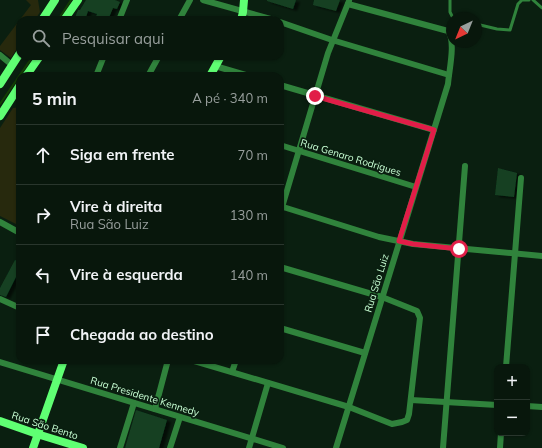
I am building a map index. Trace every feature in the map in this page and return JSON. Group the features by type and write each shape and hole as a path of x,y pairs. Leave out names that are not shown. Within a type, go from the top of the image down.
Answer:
{"street":[{"path":"44,16 54,0"},
{"path":"67,16 78,0"},
{"path":"121,16 127,0"},
{"path":"181,16 190,0"},
{"path":"203,0 258,16"},
{"path":"242,16 244,0"},
{"path":"284,197 332,40 348,2"},
{"name":"Rua São Luiz","path":"336,448 448,84 452,49 451,35 448,31 348,2"},
{"path":"284,23 332,40 449,75"},
{"path":"0,55 12,65"},
{"path":"0,84 16,59"},
{"path":"29,72 37,60"},
{"path":"98,72 102,60"},
{"path":"150,72 157,60"},
{"path":"212,72 219,60"},
{"path":"215,66 235,72"},
{"path":"284,86 434,130"},
{"path":"0,116 16,98"},
{"name":"Rua Genaro Rodrigues","path":"284,146 416,187"},
{"path":"443,448 465,166"},
{"path":"506,364 521,178"},
{"path":"284,207 379,237 413,244 542,256"},
{"path":"0,222 16,230"},
{"path":"205,364 349,406 392,424 407,420 411,400 420,318 417,311 382,297 284,268"},
{"path":"0,299 16,306"},
{"path":"284,329 365,353"},
{"name":"Rua Presidente Kennedy","path":"0,362 283,448"},
{"path":"33,448 63,364"},
{"path":"154,409 167,364"},
{"path":"232,372 235,364"},
{"path":"249,448 268,383"},
{"path":"411,400 494,405"},
{"path":"120,448 134,403"},
{"path":"530,406 542,407"},
{"path":"170,448 180,417"},
{"name":"Rua São Bento","path":"0,421 83,448"},
{"path":"500,448 501,436"}],"lane":[{"path":"450,0 450,12"},
{"path":"482,25 510,30 518,4 522,0 528,0"},
{"path":"533,0 542,8"}],"green space":[{"path":"26,0 38,0 40,12 38,16 23,16 31,5"},
{"path":"16,25 16,50 11,58 0,50 0,46"},
{"path":"13,108 16,108 16,224 0,216 0,128"}],"building":[{"path":"86,0 115,0 120,2 117,9 113,8 110,16 96,16 97,14 88,11 86,16 76,16 78,10 80,10"},
{"path":"267,0 296,0 293,9"},
{"path":"314,0 340,0 336,11 313,5"},
{"path":"498,168 517,173 514,197 495,195"},
{"path":"16,260 16,277 6,297 0,295 0,288"},
{"path":"136,410 167,420 159,448 125,448"}],"waterway":[{"path":"61,16 71,0"},
{"path":"22,72 30,60"},
{"path":"0,104 16,81"}],"route":[{"path":"315,96 434,130 399,241 459,249"}]}
